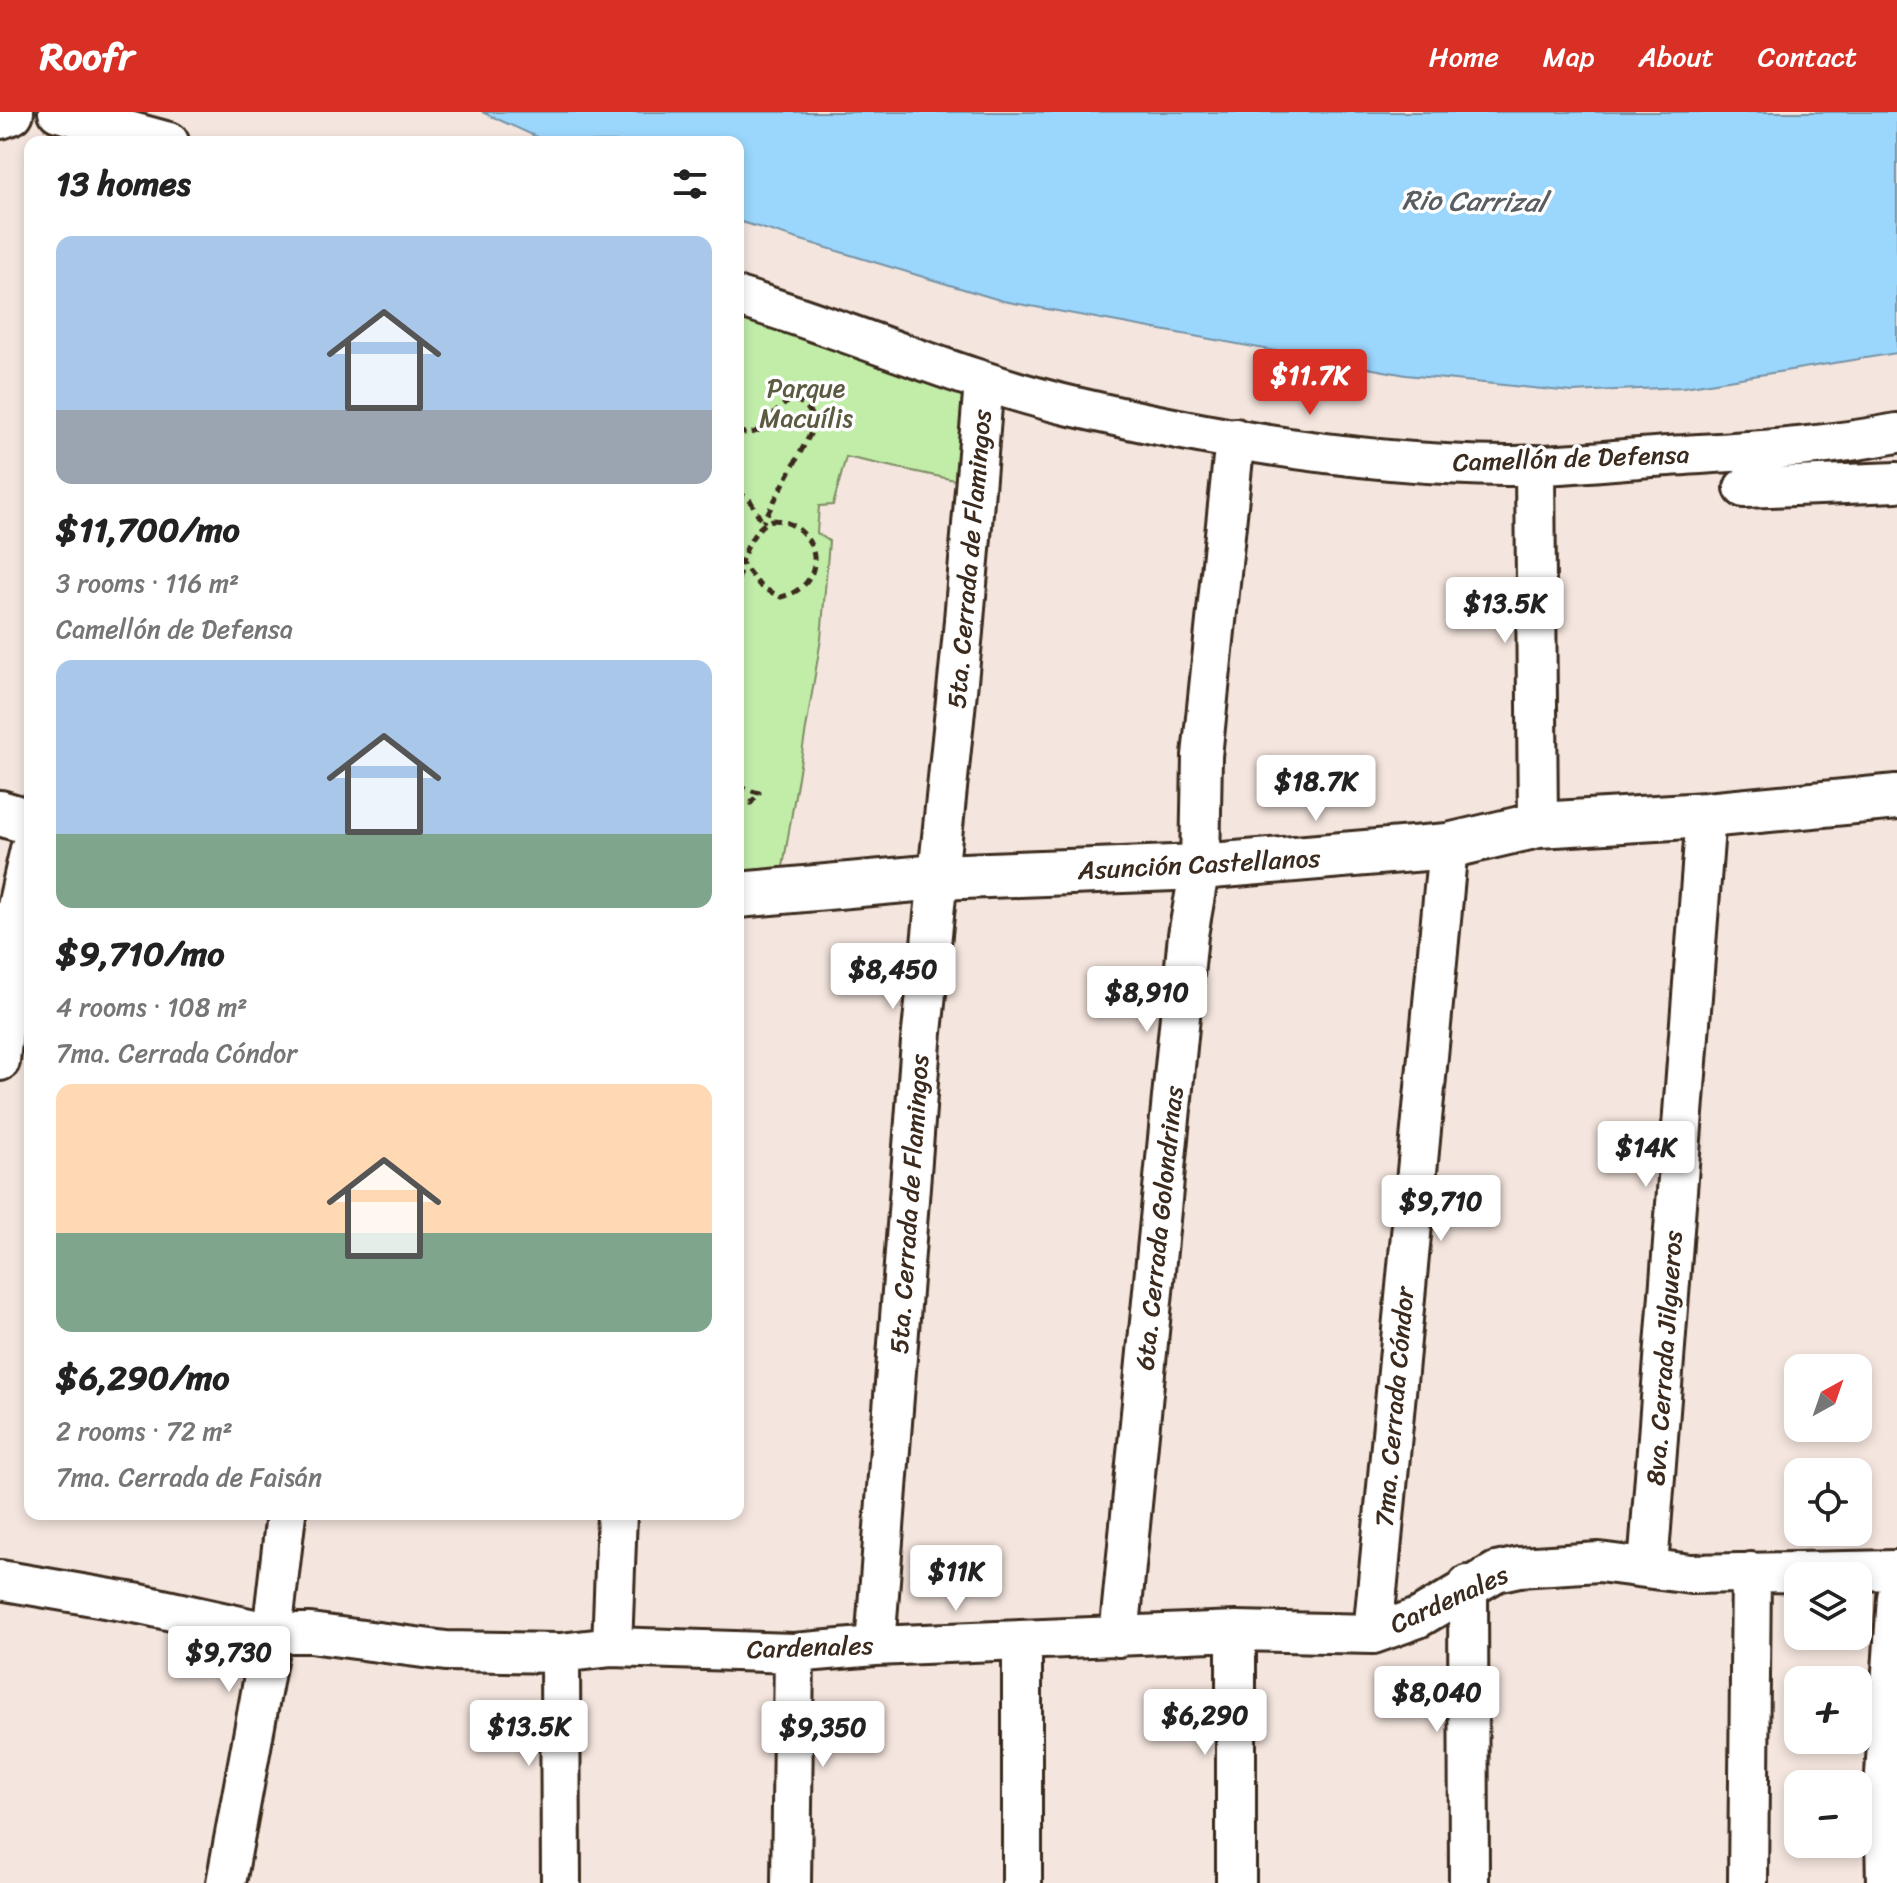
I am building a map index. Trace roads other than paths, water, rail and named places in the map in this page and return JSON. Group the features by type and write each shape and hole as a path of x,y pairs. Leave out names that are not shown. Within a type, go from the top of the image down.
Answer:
{"street":[{"path":"0,116 11,112"},
{"path":"58,112 147,136"},
{"name":"Camellón de Defensa","path":"744,299 984,382 1070,406 1235,438 1402,462 1535,465 1829,446 1897,433"},
{"name":"5ta. Cerrada de Flamingos","path":"875,1646 921,1042 984,382"},
{"name":"6ta. Cerrada Golondrinas","path":"1119,1637 1188,935 1200,867 1202,756 1235,438"},
{"path":"1535,465 1538,825"},
{"path":"1744,488 1897,482"},
{"name":"Asunción Castellanos","path":"744,894 938,877 1200,867 1448,846 1538,825 1706,815 1897,797"},
{"path":"0,813 24,820"},
{"name":"8va. Cerrada Jilgueros","path":"1648,1567 1706,815"},
{"name":"7ma. Cerrada Cóndor","path":"1373,1634 1448,846"},
{"path":"0,1061 14,920 24,876"},
{"path":"226,1883 272,1633 285,1520"},
{"path":"612,1647 617,1520"},
{"name":"Cardenales","path":"0,1580 140,1604 272,1633 310,1633 446,1651 560,1653 612,1647 794,1653 875,1646 1236,1631 1373,1634 1418,1618 1468,1585 1496,1572 1519,1567 1599,1562 1691,1574 1897,1570"},
{"path":"1748,1883 1751,1572"},
{"path":"1468,1585 1469,1883"},
{"path":"1886,1883 1884,1789 1897,1597"},
{"path":"1236,1631 1236,1883"},
{"path":"1022,1642 1022,1883"},
{"path":"560,1653 561,1883"},
{"path":"791,1883 794,1653"}],"water":[{"name":"Rio Carrizal","path":"482,112 1897,112 1897,353 1684,387 1572,392 1406,375 1003,301 744,223 744,136 535,136"}],"park label":[{"name":"Parque Macuílis","path":"806,403"}]}
